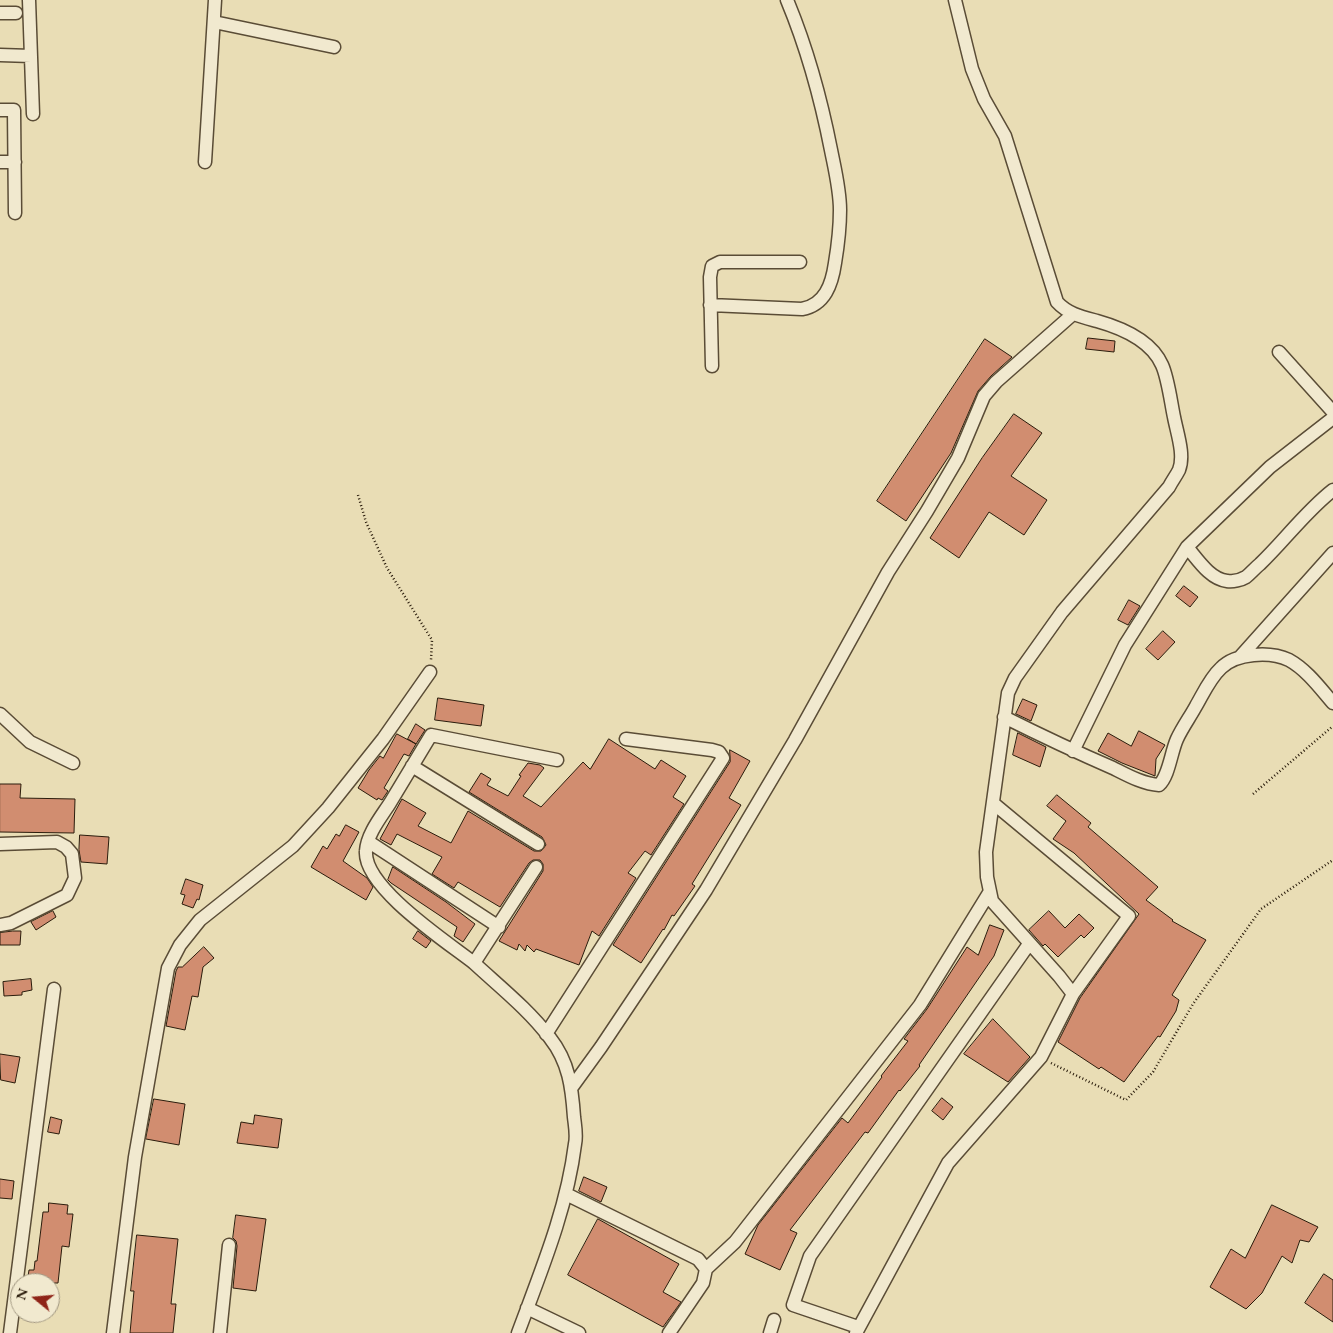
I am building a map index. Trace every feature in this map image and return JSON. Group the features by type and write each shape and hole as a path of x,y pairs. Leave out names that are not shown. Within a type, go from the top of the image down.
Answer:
{"street":[{"path":"29,0 33,114"},
{"path":"205,162 215,0"},
{"path":"710,305 810,308 820,302 826,293 834,270 840,234 837,182 819,97 798,27 787,0"},
{"path":"955,0 972,69 984,98 1005,136 1053,294 1062,308 1073,314 1123,330 1153,351 1162,366 1175,423 1181,461 1179,470 1169,487 1062,612 1015,678 1008,693 986,852 989,893 992,901 1059,976 1072,994"},
{"path":"0,13 16,13"},
{"path":"214,22 334,47"},
{"path":"0,55 31,56"},
{"path":"0,110 14,110 15,213"},
{"path":"0,162 15,162"},
{"path":"712,366 710,271 715,264 720,262 800,262"},
{"path":"572,1086 601,1047 711,882 795,740 888,572 958,458 984,396 996,382 1073,314"},
{"path":"1279,352 1333,412"},
{"path":"1072,751 1125,645 1187,547 1270,467 1333,418"},
{"path":"1187,547 1203,567 1221,580 1230,582 1245,578 1333,490"},
{"path":"1240,657 1333,553"},
{"path":"1004,717 1072,751 1141,781 1160,785 1166,774 1177,738 1209,684 1220,668 1229,661 1240,657 1262,655 1278,656 1289,660 1303,670 1333,702"},
{"path":"113,1333 135,1157 168,968 180,945 200,920 293,846 328,808 383,739 430,672"},
{"path":"0,714 30,742 72,764"},
{"path":"518,1333 566,1194 576,1142 572,1086 567,1069 551,1039 520,1006 474,963 395,901 381,886 366,860 366,849 373,831 431,735 557,760"},
{"path":"546,1034 723,758 719,752 712,750 626,739"},
{"path":"412,766 538,844"},
{"path":"993,803 1129,916 1072,994 1041,1057 948,1163 857,1330 793,1305 810,1256 1029,944"},
{"path":"0,844 57,842 66,847 72,854 75,878 67,896 11,923 0,925"},
{"path":"368,842 499,927"},
{"path":"474,963 536,867"},
{"path":"668,1333 703,1282 706,1268 735,1242 920,1005 989,893"},
{"path":"1059,976 1082,980"},
{"path":"10,1333 54,989"},
{"path":"566,1194 698,1259 706,1268"},
{"path":"220,1333 228,1245"},
{"path":"527,1308 579,1333"},
{"path":"770,1333 774,1320"}],"path":[{"path":"358,495 366,522 387,568 432,640 430,672"},
{"path":"1253,794 1333,726"},
{"path":"1041,1057 1126,1100 1153,1072 1193,1004 1261,909 1333,860"}],"building":[{"path":"1088,338 1115,341 1114,352 1086,349"},
{"path":"985,339 1012,357 978,391 951,453 906,521 877,501"},
{"path":"1014,414 1042,433 1011,476 1047,500 1024,535 989,512 959,558 930,538 982,458"},
{"path":"1184,586 1198,597 1190,607 1176,596"},
{"path":"1129,600 1140,606 1128,625 1118,620"},
{"path":"1163,631 1175,642 1158,660 1146,649"},
{"path":"438,698 484,705 481,726 435,720"},
{"path":"1023,699 1037,705 1031,721 1016,714"},
{"path":"416,724 425,730 416,744 408,739"},
{"path":"1139,731 1165,745 1156,759 1155,776 1098,751 1108,733 1131,746"},
{"path":"1018,733 1046,747 1040,767 1013,755"},
{"path":"397,734 416,744 409,756 404,754 384,788 388,791 382,800 378,798 377,800 358,788 380,756 383,758"},
{"path":"609,739 655,769 661,760 686,776 673,797 684,804 651,855 645,851 628,873 636,878 599,936 592,931 579,965 536,949 534,952 527,945 525,951 519,944 517,950 499,941 543,871 543,864 540,860 533,860 529,863 500,907 458,882 454,888 432,874 442,857 397,834 391,845 380,839 402,799 426,813 418,826 451,843 468,811 534,851 541,851 546,845 542,837 469,792 481,773 491,779 487,785 508,796 528,763 540,765 544,768 523,796 541,807 583,762 590,769"},
{"path":"730,750 750,761 729,798 741,805 692,884 695,886 674,916 672,915 641,963 613,945 730,762"},
{"path":"0,784 21,784 20,798 75,799 74,833 0,832"},
{"path":"1057,795 1091,823 1088,827 1158,887 1146,900 1172,921 1206,940 1172,995 1179,1000 1176,1011 1160,1037 1158,1036 1124,1082 1101,1067 1099,1069 1058,1042 1080,998 1139,914 1074,853 1053,839 1066,821 1047,806"},
{"path":"346,825 359,832 343,861 367,878 373,887 366,900 311,867 323,846 327,849 336,834 339,836"},
{"path":"80,835 109,837 107,864 81,862 79,850"},
{"path":"393,867 446,902 475,924 463,942 454,936 457,927 388,880"},
{"path":"186,879 203,885 199,900 197,899 193,908 182,904 185,895 181,894"},
{"path":"53,911 56,917 36,930 31,922"},
{"path":"1049,911 1065,928 1079,914 1094,928 1084,938 1081,935 1058,957 1045,944 1043,946 1029,930"},
{"path":"990,925 1004,930 994,956 920,1066 899,1090 868,1133 865,1132 790,1230 797,1233 780,1270 745,1254 758,1225 842,1118 848,1123 882,1077 908,1041 904,1039 927,1009 967,947 978,955"},
{"path":"21,931 20,945 0,945 0,933"},
{"path":"418,931 431,941 426,948 413,939"},
{"path":"204,947 214,958 203,967 198,997 192,996 185,1030 166,1026 176,971 178,967 182,967"},
{"path":"31,979 32,990 22,992 22,995 4,996 3,982"},
{"path":"993,1019 1030,1057 1008,1082 964,1054"},
{"path":"0,1054 20,1057 15,1083 1,1080"},
{"path":"942,1098 953,1107 943,1120 932,1111"},
{"path":"154,1099 185,1104 179,1145 146,1139"},
{"path":"255,1115 282,1119 278,1148 237,1143 241,1122 253,1124"},
{"path":"51,1117 62,1120 59,1134 48,1132"},
{"path":"584,1177 607,1187 601,1202 579,1191"},
{"path":"0,1179 14,1181 12,1199 0,1198"},
{"path":"49,1203 68,1205 67,1214 73,1214 69,1247 62,1246 59,1273 29,1273 29,1270 34,1270 35,1261 37,1261 43,1212 48,1212"},
{"path":"1272,1205 1318,1227 1309,1242 1300,1240 1292,1263 1282,1256 1262,1293 1246,1309 1210,1287 1231,1249 1245,1258"},
{"path":"236,1215 266,1219 256,1291 233,1288 237,1246 233,1238"},
{"path":"598,1219 679,1264 663,1292 681,1302 663,1327 568,1275"},
{"path":"137,1235 178,1239 171,1304 176,1304 173,1333 130,1333 134,1291 131,1291"},
{"path":"1324,1274 1333,1280 1333,1322 1305,1303"}]}
